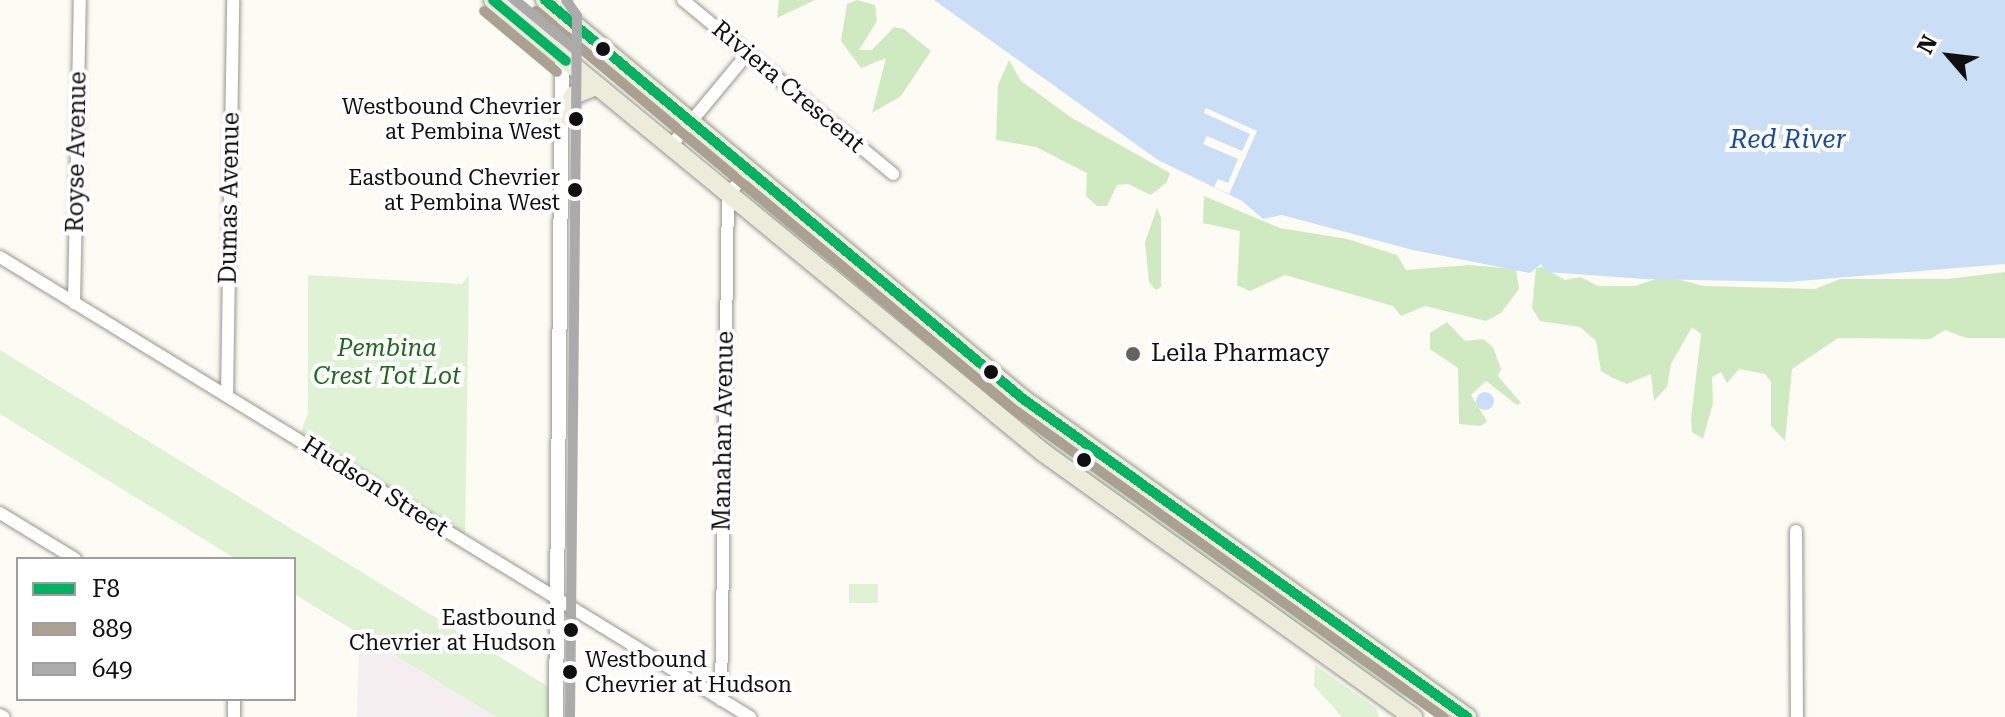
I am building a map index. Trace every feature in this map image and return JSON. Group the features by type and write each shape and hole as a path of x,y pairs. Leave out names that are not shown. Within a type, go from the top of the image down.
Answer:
{"main road":[{"path":"493,0 868,310 1107,501 1413,717"},
{"path":"545,0 564,8 691,122 1074,438 1467,717"},
{"path":"562,117 574,95 596,86"},
{"path":"868,310 888,286"}],"street":[{"name":"Royse Avenue","path":"74,303 80,0"},
{"name":"Dumas Avenue","path":"227,396 233,0"},
{"name":"Riviera Crescent","path":"683,0 893,174"},
{"path":"556,717 564,8"},
{"path":"670,147 748,53"},
{"path":"728,195 748,170"},
{"name":"Manahan Avenue","path":"721,700 728,195"},
{"name":"Hudson Street","path":"0,257 750,717"},
{"path":"0,513 72,557"},
{"path":"1796,531 1797,717"}],"shaded area":[{"path":"359,634 496,717 357,717"}],"green space":[{"path":"779,0 815,0 777,18"},
{"path":"857,0 875,5 877,21 859,50 872,50 894,27 904,29 931,51 901,96 872,113 886,58 861,68 841,41 847,4"},
{"path":"1009,60 1021,81 1072,118 1170,173 1167,182 1151,195 1128,184 1117,185 1107,206 1097,206 1086,196 1087,173 1036,147 996,140 998,85"},
{"path":"748,170 1019,394 1415,681 1398,706 1107,501 728,197"},
{"path":"1204,196 1280,228 1347,239 1397,255 1406,270 1469,265 1516,269 1519,289 1501,313 1486,321 1425,306 1401,316 1393,306 1285,275 1250,291 1237,285 1240,231 1203,223"},
{"path":"1157,208 1161,218 1161,287 1156,290 1149,282 1145,242"},
{"path":"1542,267 1565,280 1580,277 1598,286 1635,286 1665,276 1704,286 1815,289 1840,279 1947,279 2005,272 2005,338 1966,338 1945,330 1930,339 1838,338 1792,369 1785,441 1771,426 1771,382 1765,374 1739,369 1727,383 1721,372 1712,377 1713,403 1703,439 1692,432 1691,419 1701,334 1692,327 1671,364 1667,387 1654,401 1651,374 1627,384 1611,377 1601,371 1596,341 1580,327 1540,321 1532,308 1536,268"},
{"name":"Pembina Crest Tot Lot","path":"308,275 462,284 469,275 465,542 298,440 308,413"},
{"path":"1447,322 1465,341 1483,339 1493,347 1501,369 1498,376 1521,403 1517,405 1486,381 1471,395 1487,421 1481,426 1459,424 1458,368 1430,349 1430,333"},
{"path":"0,350 557,692 556,717 496,717 296,595 296,557 233,557 0,414"},
{"path":"849,584 878,584 878,603 849,603"},
{"path":"1315,665 1376,708 1379,717 1342,717 1314,686"}],"water":[{"name":"Red River","path":"934,0 2005,0 2005,264 1787,282 1645,279 1546,272 1541,264 1530,273 1413,250 1282,215 1263,219 1242,201 1158,160"},
{"path":"1485,392 1494,401 1485,410 1476,401"}],"pier":[{"path":"1206,108 1257,131 1229,194 1214,187 1218,179 1228,183 1238,159 1203,144 1207,136 1242,151 1250,134 1204,113"}],"transit line":[{"name":"F8","path":"493,0 566,61"},
{"name":"649","path":"515,0 571,46"},
{"name":"F8","path":"545,0 1022,398 1467,717"},
{"name":"649","path":"566,0 577,16 570,717"},
{"name":"889","path":"484,11 557,72"},
{"name":"889","path":"536,11 1013,409 1443,717"}],"place":[{"name":"Westbound Chevrier at Pembina West","path":"576,119"},
{"name":"Eastbound Chevrier at Pembina West","path":"575,190"},
{"name":"Leila Pharmacy","path":"1133,354"},
{"name":"Eastbound Chevrier at Hudson","path":"571,630"},
{"name":"Westbound Chevrier at Hudson","path":"570,672"}]}
